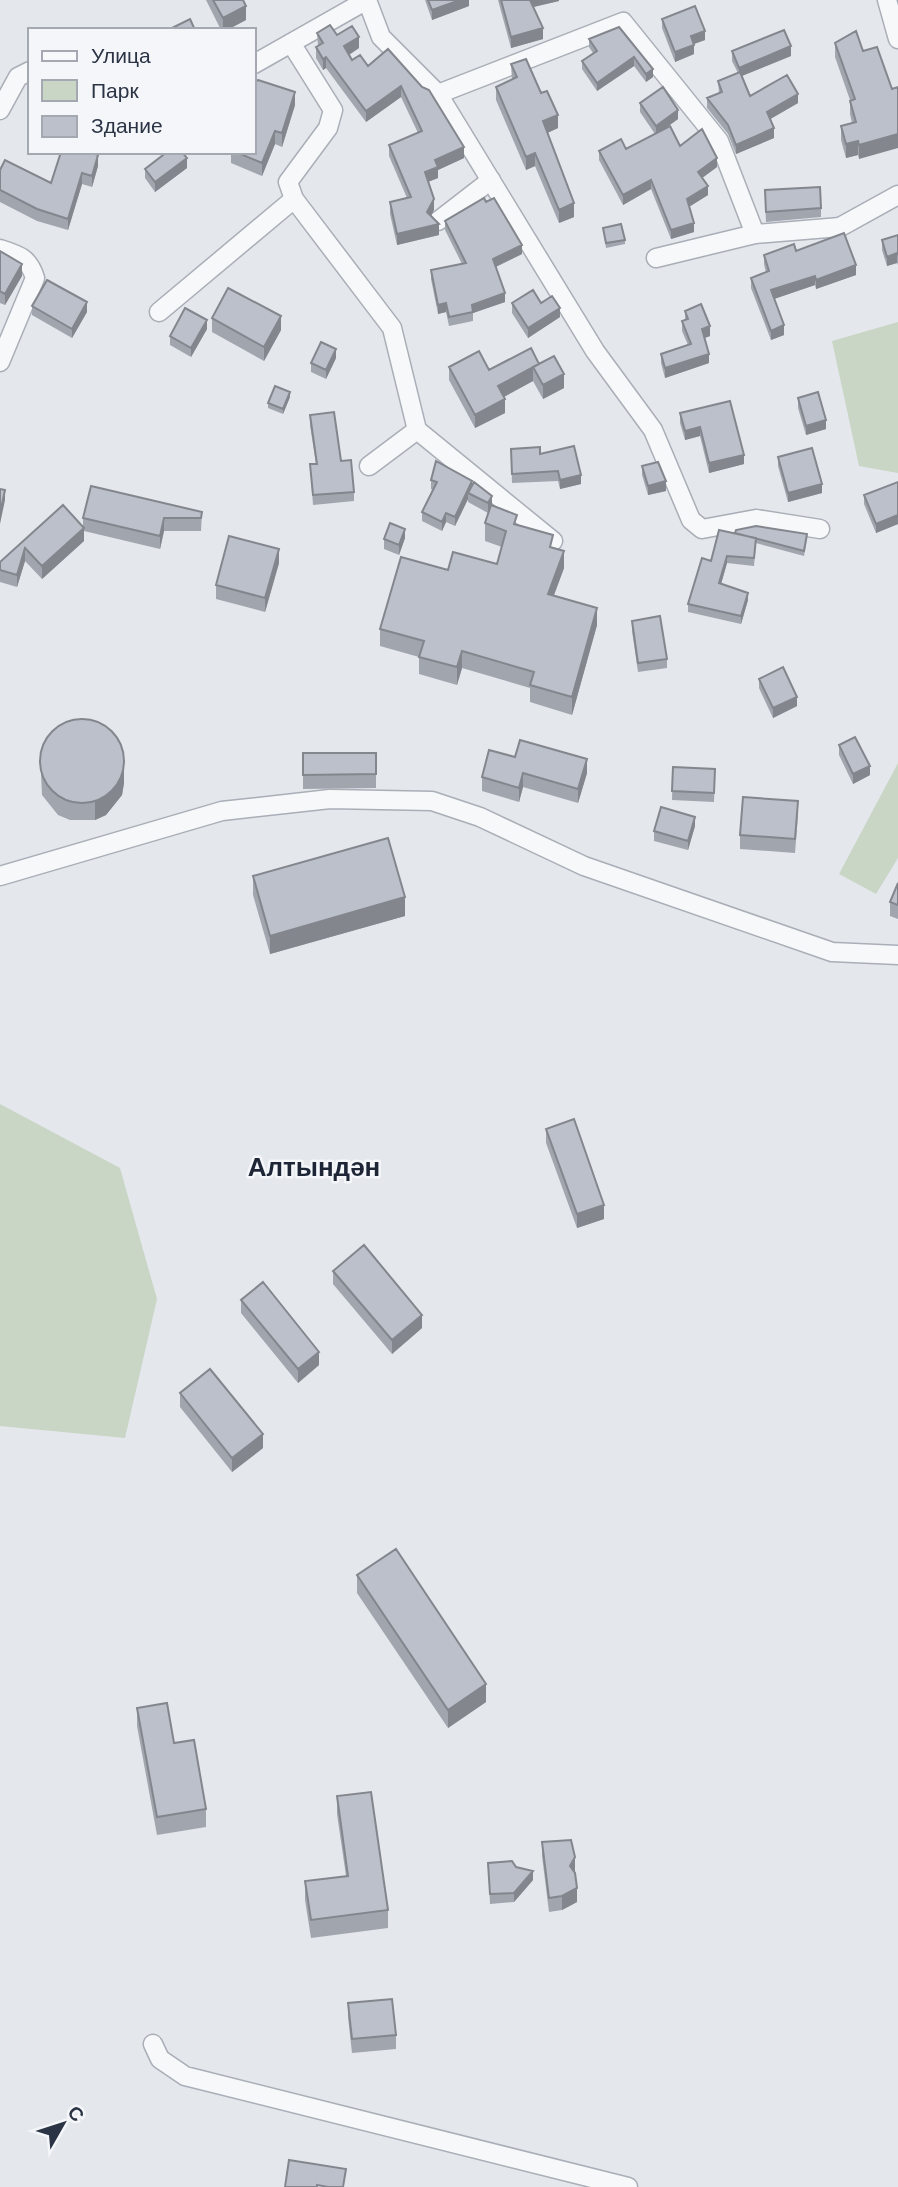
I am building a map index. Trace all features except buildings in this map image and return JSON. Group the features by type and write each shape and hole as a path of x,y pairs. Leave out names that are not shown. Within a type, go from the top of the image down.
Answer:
{"street":[{"path":"256,63 367,0 381,37 438,94 595,351 653,430 691,520 702,529 756,519 820,529"},
{"path":"887,0 898,39"},
{"path":"438,94 624,22 719,141 755,234"},
{"path":"291,43 333,110 328,128 288,182 294,199 392,328 417,430 553,541"},
{"path":"0,110 18,77 28,72"},
{"path":"438,221 491,180"},
{"path":"656,258 755,234 840,228 898,195"},
{"path":"159,313 294,199"},
{"path":"0,249 24,257 32,266 35,278 0,362"},
{"path":"369,466 417,430"},
{"path":"0,876 222,811 330,799 432,801 480,817 584,866 832,952 898,955"},
{"path":"153,2044 160,2059 185,2076 628,2187"}],"green space":[{"path":"898,322 898,473 859,466 832,341"},
{"path":"898,763 898,858 876,894 839,874"},
{"path":"0,1104 120,1168 157,1299 125,1438 0,1426"}],"district":[{"name":"Алтындән","path":"314,1165"}]}
